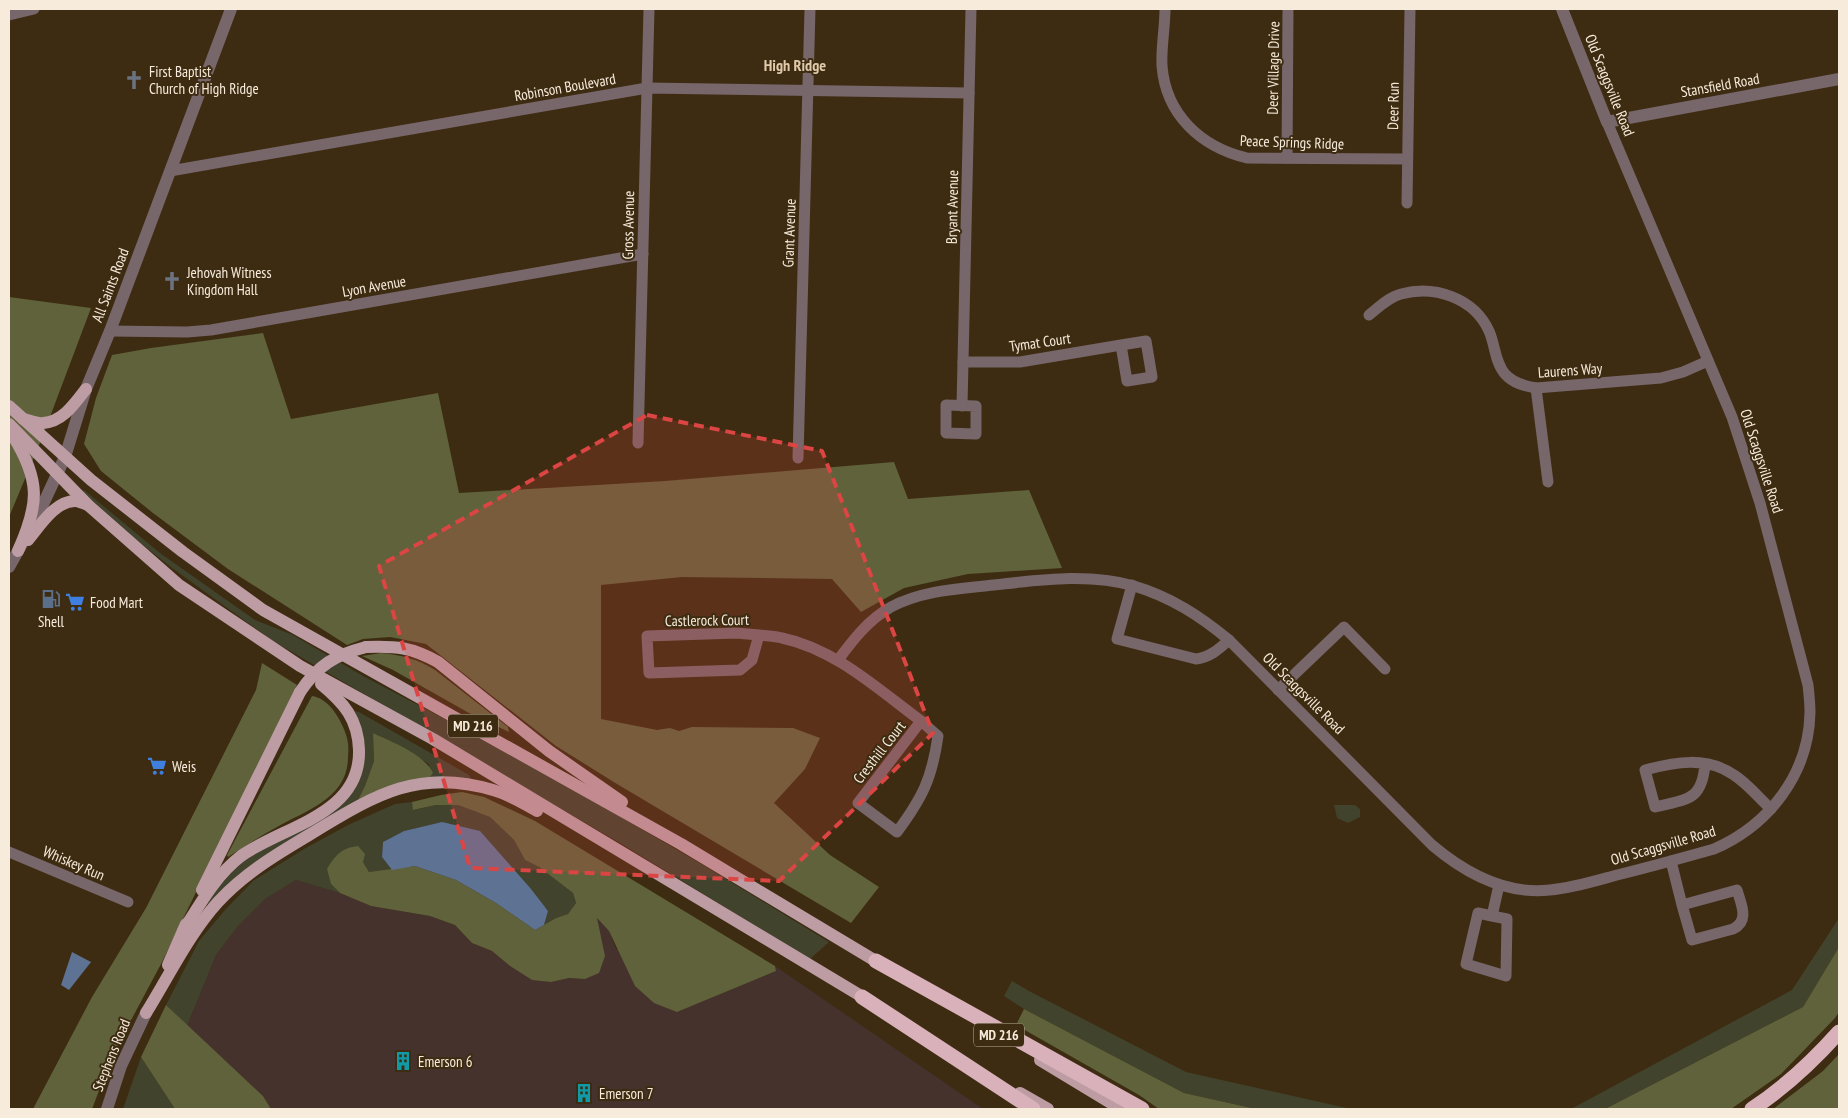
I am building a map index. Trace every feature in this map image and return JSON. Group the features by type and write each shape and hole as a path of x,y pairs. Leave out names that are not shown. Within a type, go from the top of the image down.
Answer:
{"highway":[{"path":"876,962 1142,1109"},
{"path":"862,997 1033,1109"},
{"path":"1752,1109 1791,1078 1827,1046 1839,1032"}],"main road":[{"path":"21,418 42,423 58,419 73,407 86,389"},
{"name":"MD 216","path":"9,406 65,457 182,552 264,610 681,844 1121,1109"},
{"name":"MD 216","path":"9,424 88,505 179,585 300,666 433,739 1048,1109"},
{"path":"9,431 28,463 34,494 30,525 18,551"},
{"path":"18,551 59,506 68,502 88,505"},
{"path":"146,1013 183,930 300,692 308,679 321,666 342,655 366,647 389,646 408,648 438,662 549,751 681,844"},
{"path":"183,930 214,883 228,867 261,844 323,813 348,789 357,773 359,748 355,723 345,707 300,666"},
{"path":"146,1013 199,926 218,902 240,880 261,864 371,798 402,787 418,783 441,781 467,783 495,790 665,878"}],"street":[{"path":"9,15 34,9"},
{"name":"All Saints Road","path":"9,566 39,513 65,457 86,389 110,332 231,9"},
{"name":"Gross Avenue","path":"638,443 649,9"},
{"name":"Grant Avenue","path":"798,458 810,9"},
{"name":"Bryant Avenue","path":"962,406 971,9"},
{"name":"Peace Springs Ridge","path":"1164,9 1162,64 1164,84 1177,112 1187,126 1214,147 1230,154 1247,158 1407,159"},
{"name":"Deer Village Drive","path":"1287,158 1288,9"},
{"name":"Deer Run","path":"1407,203 1410,9"},
{"name":"Old Scaggsville Road","path":"838,660 852,640 877,616 922,594 942,590 1062,579 1084,579 1132,585 1158,594 1182,606 1206,621 1229,640 1432,845 1460,868 1476,876 1500,885 1522,890 1548,891 1573,887 1714,849 1728,843 1750,829 1771,809 1796,773 1804,754 1810,712 1808,685 1761,508 1743,449 1562,9"},
{"name":"Stansfield Road","path":"1607,122 1839,79"},
{"name":"Robinson Boulevard","path":"170,171 647,88 969,93"},
{"name":"Lyon Avenue","path":"110,332 187,332 211,330 643,254"},
{"name":"Laurens Way","path":"1369,315 1400,294 1417,291 1457,298 1478,313 1485,322 1503,372 1523,386 1536,388 1662,378 1683,372 1708,361"},
{"name":"Tymat Court","path":"963,362 1020,362 1121,346"},
{"path":"1536,388 1548,482"},
{"path":"1132,585 1118,639 1196,659 1205,658 1215,653 1229,640"},
{"path":"1278,690 1344,627 1385,669"},
{"name":"Castlerock Court","path":"759,635 752,660 740,670 649,673 647,636 736,633 759,635 782,638 799,643 838,660"},
{"name":"Cresthill Court","path":"838,660 921,721 938,736 934,763 926,787 897,832 858,803 921,721"},
{"path":"1705,764 1704,778 1700,788 1693,796 1655,807 1644,770 1688,761 1705,764 1721,768 1735,775 1771,809"},
{"name":"Whiskey Run","path":"9,852 128,902"},
{"path":"1671,861 1682,905 1692,940 1733,929 1743,921 1744,913 1737,890 1682,905"},
{"path":"1492,916 1500,885"},
{"path":"1478,913 1492,916 1506,919 1506,976 1466,964 1478,913"},
{"name":"Stephens Road","path":"107,1109 121,1066 146,1013"}],"highlighted area":[{"path":"647,415 822,451 933,733 779,881 470,868 379,566"}],"shaded area":[{"path":"296,880 340,893 371,906 430,916 455,925 472,943 492,951 510,966 532,980 551,982 569,978 585,979 600,934 596,917 609,931 615,947 677,1012 776,971 775,966 983,1109 271,1109 263,1096 187,1026 216,955 238,926 265,899"}],"green space":[{"path":"9,297 91,308 42,438 9,517"},
{"path":"263,333 291,419 438,393 459,493 665,481 894,462 908,499 1029,490 1062,568 968,574 904,588 861,612 832,579 682,577 601,585 601,719 657,730 670,728 679,731 692,727 793,728 820,738 805,769 774,803 830,855 879,887 851,923 556,746 426,644 390,637 363,639 347,645 228,569 101,471 84,444 96,398 112,355"},
{"path":"84,490 160,553 255,620 293,635 363,676 576,791 703,865 829,942 810,959 620,843 273,641 134,538 83,492"},
{"path":"381,653 409,658 435,670 508,727 509,732 469,713 393,670 362,656"},
{"path":"262,663 297,685 161,964 113,1054 92,1109 33,1109 92,997 146,908 256,690"},
{"path":"312,696 322,700 331,708 338,717 346,735 348,757 346,771 341,783 324,801 264,834 228,857 227,855"},
{"path":"353,711 359,712 469,775 471,779 429,778 429,764 373,733 374,761 357,802 207,904 222,880 240,862 355,787"},
{"path":"373,733 415,754 429,766 433,773 429,778 391,786 357,802 374,761"},
{"path":"462,792 484,797 535,821 775,966 776,971 677,1012 654,1003 635,986 609,931 597,918 605,956 599,973 585,979 569,978 551,982 532,980 510,966 492,951 472,943 455,925 430,916 371,906 340,893 331,884 327,869 333,859 344,850 358,846 365,854 363,862 369,872 415,866 456,880 496,903 535,930 556,918 568,914 576,903 573,893 539,867 525,860 514,840 490,817 458,805 436,805 413,810 412,802"},
{"path":"412,802 414,810 436,805 458,805 490,817 514,840 525,860 539,867 573,893 576,903 568,914 544,925 548,910 442,822 404,831 383,842 382,857 392,870 369,872 363,862 331,884 340,893 296,880 265,899 238,926 216,955 187,1026 166,1005 199,941 253,881 304,849 348,825 395,804"},
{"path":"1334,805 1355,805 1360,809 1360,817 1348,823 1337,818"},
{"path":"1839,918 1839,947 1803,1007 1605,1109 1571,1109 1792,990"},
{"path":"1839,947 1839,1012 1835,1018 1781,1074 1731,1109 1605,1109 1803,1007"},
{"path":"1012,981 1186,1072 1351,1109 1256,1109 1184,1093 1024,1009 1004,996"},
{"path":"166,1005 263,1096 271,1109 175,1109 141,1057"},
{"path":"1024,1009 1184,1093 1256,1109 1159,1109 1139,1095 1016,1025"},
{"path":"1839,1054 1839,1109 1773,1109 1823,1071"},
{"path":"141,1057 175,1109 123,1109"}],"water":[{"path":"442,822 480,831 548,911 544,925 535,930 496,903 456,880 415,866 392,870 382,857 383,842 404,831"},
{"path":"72,952 91,962 69,990 61,985"}],"place":[{"name":"First Baptist Church of High Ridge","path":"134,80"},
{"name":"Jehovah Witness Kingdom Hall","path":"172,281"},
{"name":"Shell","path":"51,599"},
{"name":"Food Mart","path":"75,602"},
{"name":"Weis","path":"157,766"},
{"name":"Emerson 6","path":"403,1061"},
{"name":"Emerson 7","path":"584,1093"}],"district":[{"name":"High Ridge","path":"795,65"}]}
